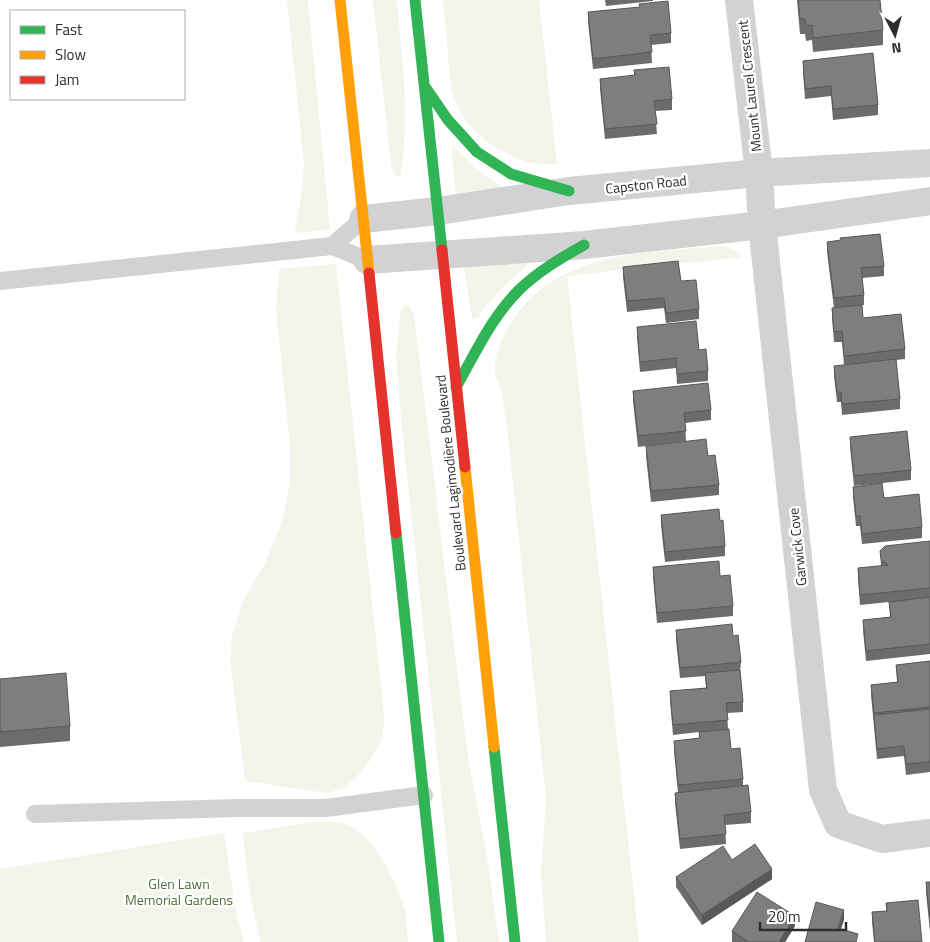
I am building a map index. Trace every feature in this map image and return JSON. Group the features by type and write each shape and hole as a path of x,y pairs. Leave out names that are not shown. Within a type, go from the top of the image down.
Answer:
{"main road":[{"path":"340,0 439,942"},
{"name":"Boulevard Lagimodière Boulevard","path":"415,0 516,942"},
{"path":"424,85 448,120 477,152 511,174 569,191"},
{"path":"456,387 500,311 525,284 550,264 584,245"}],"street":[{"name":"Mount Laurel Crescent","path":"739,0 759,173"},
{"name":"Capston Road","path":"362,219 438,211 569,191 759,173 930,163"},
{"name":"Garwick Cove","path":"759,173 762,225 823,790 838,824 882,839 930,834"},
{"path":"366,260 584,245 762,225 930,201"}],"lane":[{"path":"332,246 362,219"},
{"path":"0,281 332,246 366,260"},
{"path":"35,814 237,808 326,808 424,795"}],"green space":[{"path":"287,0 308,0 330,229 297,233 295,227 301,198 304,165"},
{"path":"373,0 397,0 405,109 404,153 401,175 398,176 394,173 391,165"},
{"path":"443,0 539,0 557,164 528,162 502,151 485,140 465,118 455,101 451,87"},
{"path":"454,147 474,167 500,185 499,189 457,194 455,190 452,151"},
{"path":"721,246 734,250 742,257 567,276 639,942 546,942 541,873 546,799 507,426 501,392 495,373 498,348 515,317 535,295 557,279 582,267 608,259 636,254"},
{"path":"531,262 505,285 484,308 479,317 472,318 464,269 466,266"},
{"path":"336,264 384,715 383,737 371,759 356,778 342,789 326,793 245,781 230,661 232,636 244,599 264,565 277,534 285,510 290,480 290,446 276,309 279,269"},
{"path":"405,305 409,305 414,314 467,751 487,857 499,942 457,942 402,429 396,355 401,310"},
{"path":"320,821 339,822 350,826 360,832 377,851 385,863 402,900 406,915 408,942 261,942 249,888 243,833"},
{"name":"Glen Lawn Memorial Gardens","path":"224,833 236,911 244,942 0,942 0,869"}],"building":[{"path":"798,0 880,0 883,30 813,38 812,25 806,26 805,19 800,19"},
{"path":"668,1 671,33 650,35 652,52 593,59 588,12 640,7 639,4"},
{"path":"873,53 878,105 833,109 831,86 805,89 803,61"},
{"path":"669,67 672,99 654,101 657,124 605,129 600,79 635,75 634,70"},
{"path":"880,234 884,266 861,268 864,295 834,298 827,242 841,240 840,238"},
{"path":"678,261 681,281 696,280 699,309 666,313 664,298 627,301 623,267"},
{"path":"862,305 863,318 901,314 905,349 844,356 842,331 834,332 832,308"},
{"path":"696,321 699,350 706,349 708,371 677,374 676,358 640,362 637,327"},
{"path":"896,359 900,399 842,404 841,392 837,392 834,366"},
{"path":"708,383 711,410 684,413 686,431 638,436 633,391"},
{"path":"907,431 911,470 854,476 850,437"},
{"path":"706,439 708,456 715,455 719,485 651,491 646,446"},
{"path":"882,483 884,498 919,494 922,527 862,534 860,516 856,516 853,487"},
{"path":"719,509 720,521 723,520 725,546 665,552 661,515"},
{"path":"930,541 930,588 860,595 858,568 888,565 881,559 880,551 885,546"},
{"path":"719,561 720,576 730,575 733,606 657,613 653,567"},
{"path":"930,597 930,644 866,651 863,620 891,617 889,602"},
{"path":"732,624 733,636 738,635 741,662 680,668 676,630"},
{"path":"930,661 930,707 874,713 871,685 898,682 896,665"},
{"path":"740,670 743,702 726,703 728,720 673,725 670,691 707,688 705,673"},
{"path":"66,673 70,726 0,732 0,679"},
{"path":"930,709 930,762 906,764 904,746 877,749 874,715"},
{"path":"729,729 731,749 740,748 743,779 678,785 674,741 700,738 699,732"},
{"path":"748,785 751,812 724,815 726,834 680,839 675,793"},
{"path":"755,844 772,869 702,915 676,877 723,846 732,860"},
{"path":"926,882 930,882 930,922"},
{"path":"757,892 795,916 779,942 749,942 732,931"},
{"path":"918,900 922,942 875,942 872,912 887,911 886,903"},
{"path":"816,902 844,910 838,928 858,934 856,942 805,942"}],"traffic: fast":[{"path":"415,0 442,250"},
{"path":"426,88 448,120 477,152 511,174 569,191"},
{"path":"456,387 484,337 508,302 525,284 558,260 584,245"},
{"path":"396,533 439,942"},
{"path":"494,747 515,942"}],"traffic: slow":[{"path":"340,0 369,273"},
{"path":"465,467 494,747"}],"traffic: jam":[{"path":"442,250 465,467"},
{"path":"369,273 396,533"}]}
